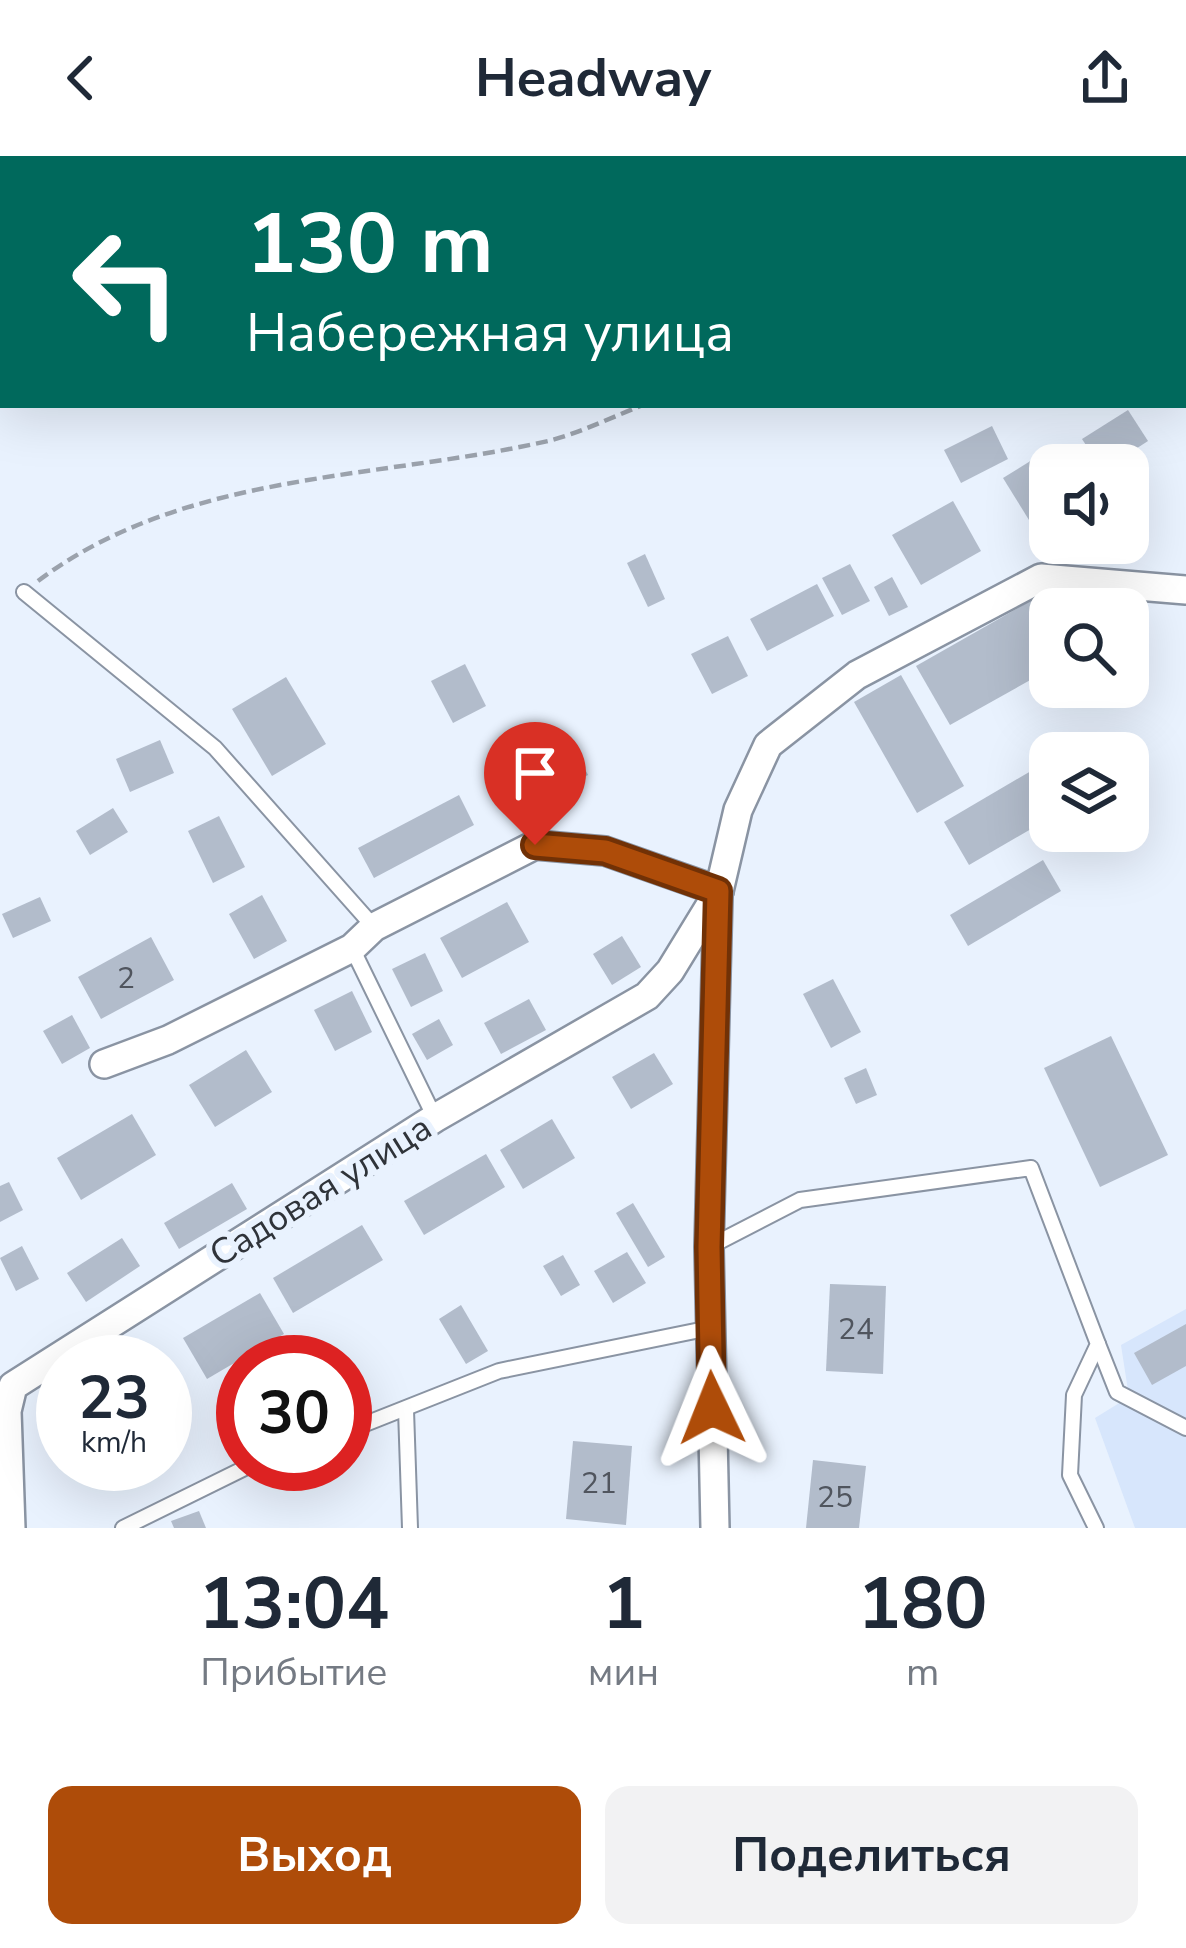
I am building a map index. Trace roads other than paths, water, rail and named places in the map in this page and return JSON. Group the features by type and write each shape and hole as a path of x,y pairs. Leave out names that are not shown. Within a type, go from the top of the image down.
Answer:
{"street":[{"path":"715,1528 709,1247 718,891 738,810 768,745 857,675 1041,578 1186,590"},
{"path":"104,1064 168,1040 352,948 374,927 535,845 605,851 718,891"},
{"name":"Садовая улица","path":"11,1528 3,1413 13,1386 435,1118 647,996 670,971 718,891"}],"lane":[{"path":"24,592 215,748 374,927"},
{"path":"352,948 435,1118"},
{"path":"709,1247 800,1200 1031,1168 1117,1392 1186,1428"},
{"path":"372,1422 499,1371 710,1328"},
{"path":"1096,1528 1070,1474 1074,1395 1098,1344"},
{"path":"406,1410 410,1528"},
{"path":"123,1528 216,1482"}]}
